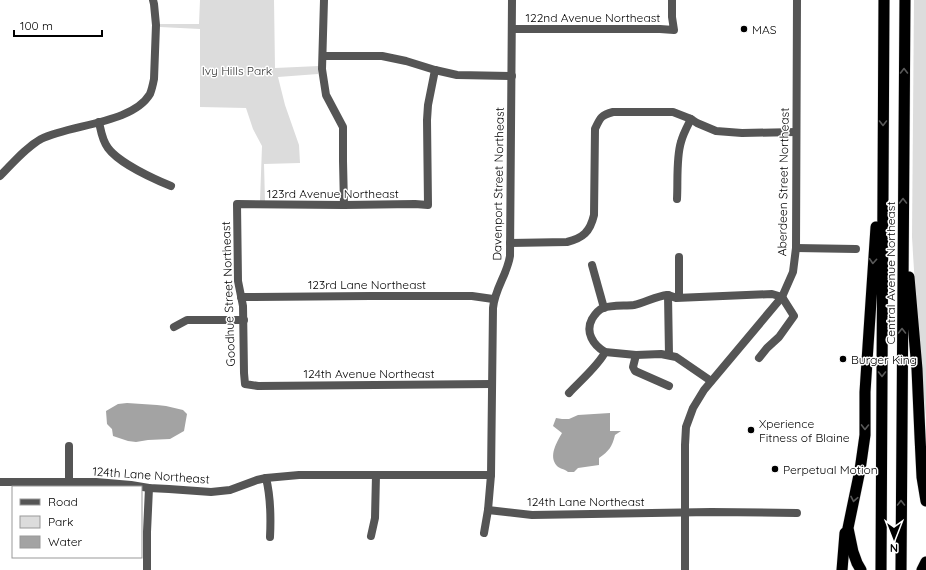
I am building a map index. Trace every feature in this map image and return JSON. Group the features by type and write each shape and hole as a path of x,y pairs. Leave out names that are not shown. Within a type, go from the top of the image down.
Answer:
{"highway":[{"name":"Central Avenue Northeast","path":"881,570 884,0"},
{"name":"Central Avenue Northeast","path":"901,570 905,0"},
{"path":"842,570 845,532 848,528 865,435 865,392 878,195 883,167"},
{"path":"903,230 916,353 922,477 926,501"},
{"path":"848,528 853,552 857,563 862,570"},
{"path":"922,570 926,562"}],"street":[{"path":"0,176 25,150 42,139 126,113 145,100 150,93 154,79 156,25 153,0"},
{"path":"324,0 322,69 326,95 343,128 344,205"},
{"name":"Davenport Street Northeast","path":"484,533 488,510 491,475 493,308 497,288 506,273 510,256 512,0"},
{"name":"122nd Avenue Northeast","path":"512,29 660,28 674,30 672,0"},
{"name":"Aberdeen Street Northeast","path":"685,570 684,512 686,427 693,408 704,390 782,296 792,272 796,248 797,0"},
{"path":"323,56 382,56 456,74 512,76"},
{"name":"123rd Avenue Northeast","path":"237,204 428,205 427,120 428,105 435,70"},
{"path":"510,243 567,242 586,233 590,228 594,215 595,129 602,116 613,112 673,112 691,119 696,123 716,130 742,133 796,132"},
{"path":"677,199 680,144 691,119"},
{"path":"99,122 103,138 114,154 126,163 171,186"},
{"name":"Goodhue Street Northeast","path":"237,204 238,281 244,320 245,384"},
{"path":"796,248 856,249"},
{"path":"679,257 679,297"},
{"path":"592,265 604,308"},
{"path":"711,381 676,357 669,355 636,355 605,352 595,345 591,338 589,333 589,324 596,313 604,308 635,305 668,295 676,298 772,294 782,296 794,316 779,337 759,358"},
{"path":"668,295 669,355"},
{"name":"123rd Lane Northeast","path":"241,297 472,296 494,299"},
{"path":"174,327 187,320 244,320"},
{"path":"569,393 605,352"},
{"path":"636,355 634,367 635,371 669,386"},
{"name":"124th Avenue Northeast","path":"245,384 258,386 492,384"},
{"path":"69,446 69,482"},
{"name":"124th Lane Northeast","path":"142,487 169,488 201,492 230,490 266,478 299,475 491,475"},
{"path":"371,536 375,518 376,475"},
{"path":"266,478 270,499 270,537"},
{"name":"124th Lane Northeast","path":"0,482 96,482 136,486"},
{"path":"147,570 149,488"},
{"name":"124th Lane Northeast","path":"488,510 532,515 684,512 797,512"}],"green space":[{"name":"Ivy Hills Park","path":"200,0 274,0 275,68 319,66 318,74 278,77 285,105 299,145 300,163 264,164 265,201 260,201 262,146 253,129 246,108 200,107 200,29 160,27 160,24 199,24"},
{"path":"914,0 926,0 926,417 919,353 912,237"}],"water":[{"path":"127,403 166,406 183,410 187,414 184,431 170,439 136,442 113,436 112,429 107,424 106,411 118,404"},
{"path":"610,413 610,431 621,431 615,435 613,443 608,451 599,458 599,465 578,468 574,472 568,472 557,466 554,462 553,454 562,433 553,426 556,418 569,419 578,415"}],"place":[{"name":"MAS","path":"744,29"},
{"name":"Burger King","path":"843,359"},
{"name":"Xperience Fitness of Blaine","path":"751,430"},
{"name":"Perpetual Motion","path":"775,469"}]}
